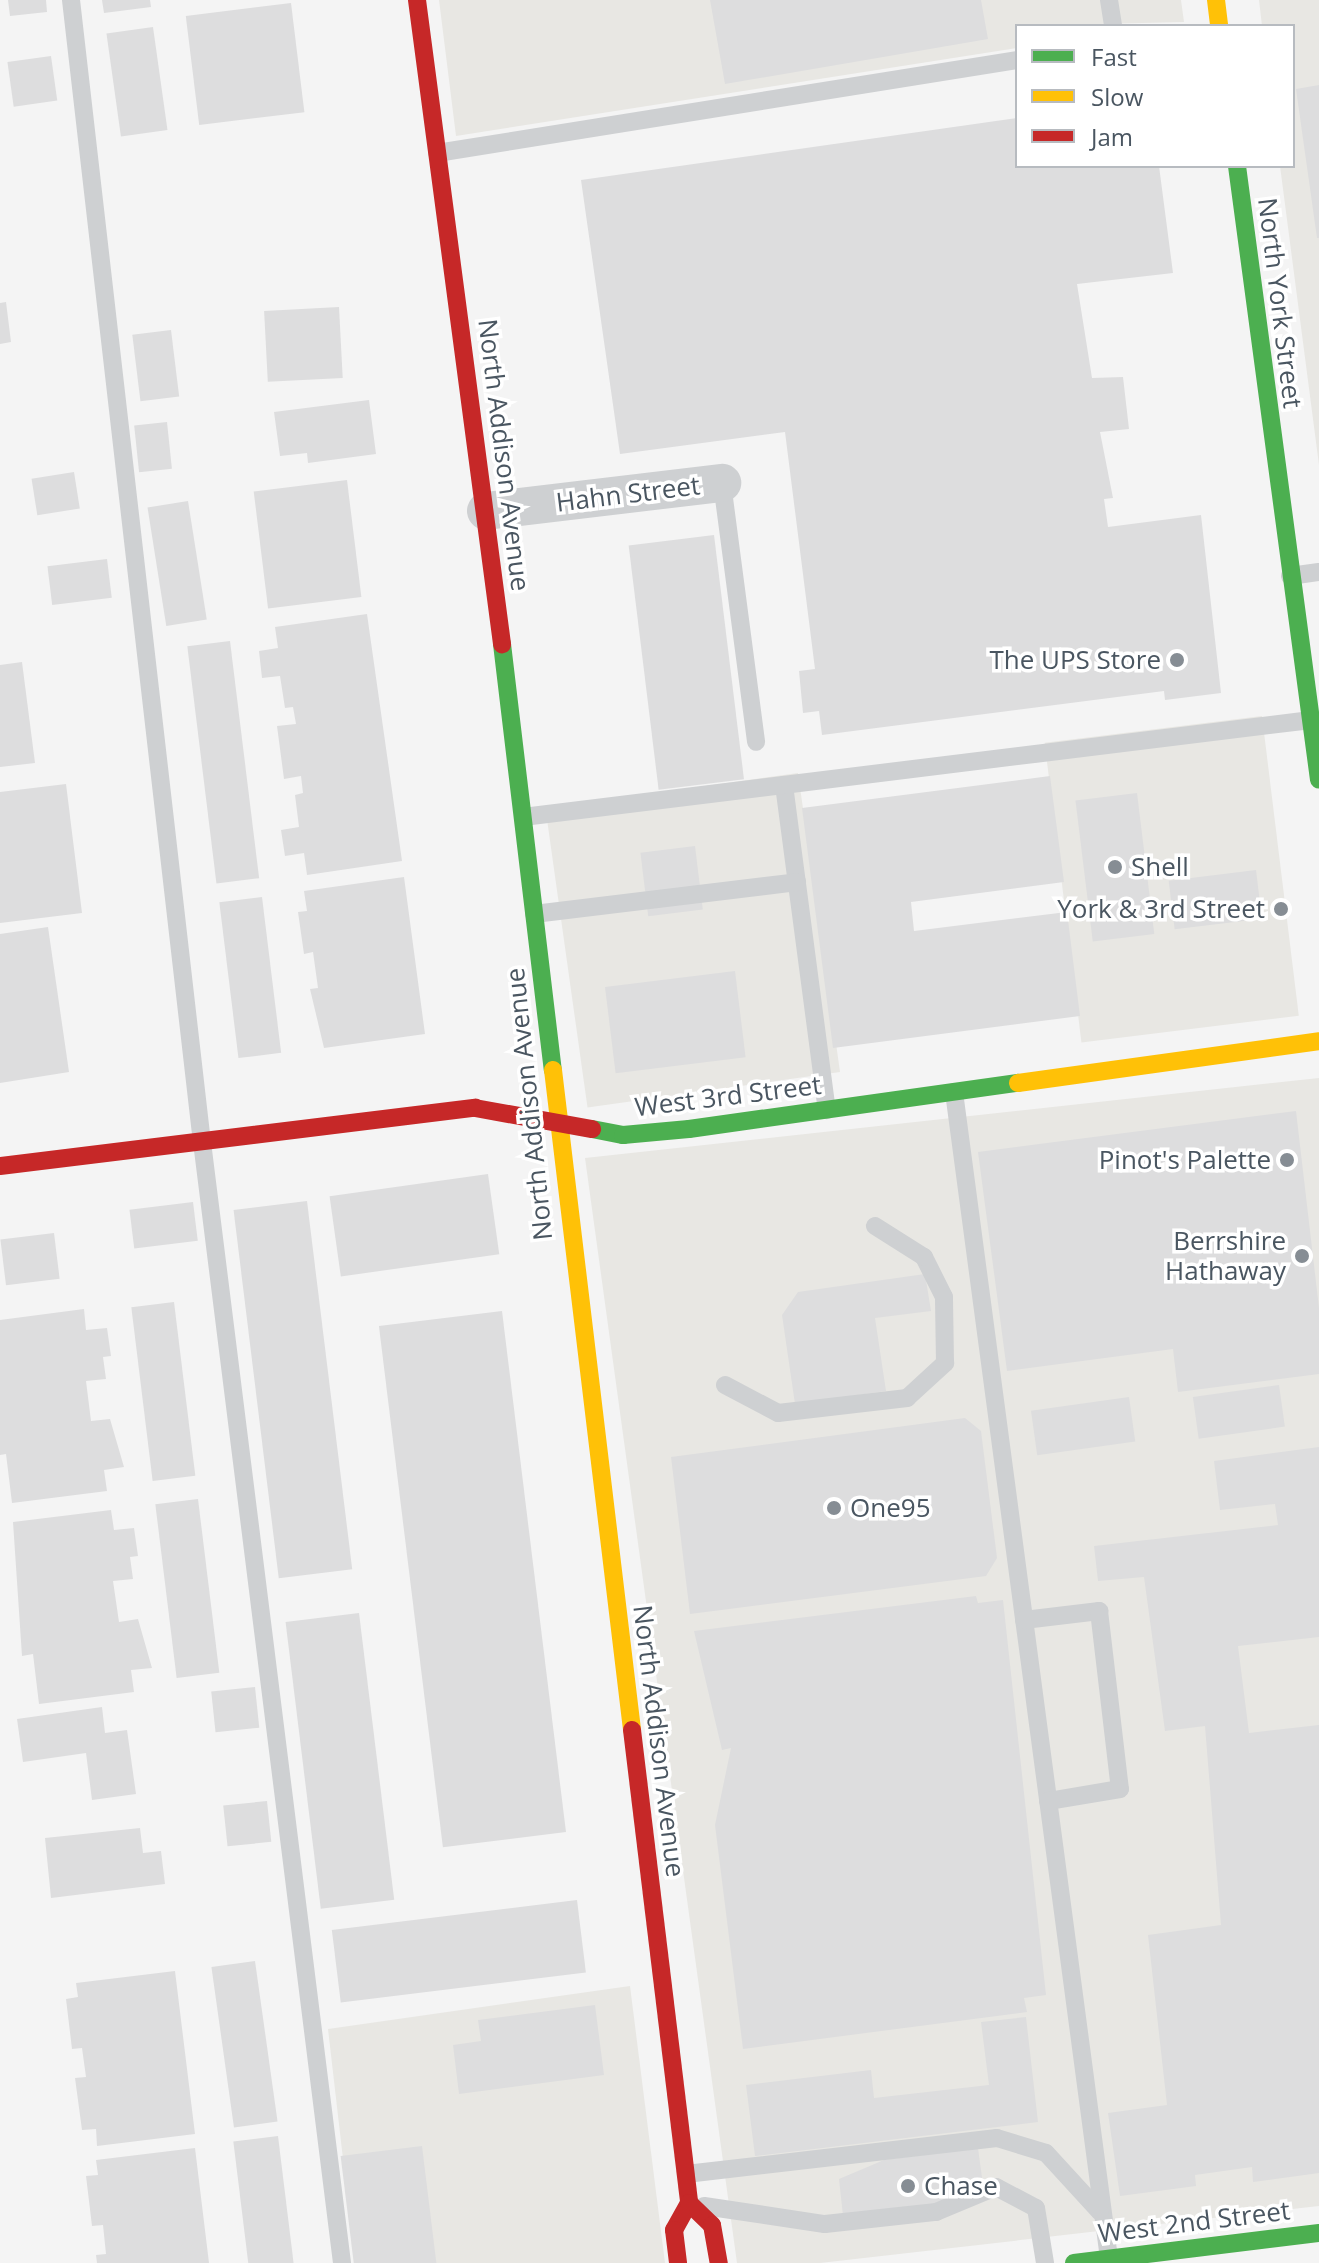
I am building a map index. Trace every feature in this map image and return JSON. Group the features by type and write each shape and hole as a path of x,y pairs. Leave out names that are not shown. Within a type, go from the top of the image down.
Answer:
{"street":[{"name":"North Addison Avenue","path":"417,0 486,511 556,1122 686,2174 689,2203 674,2230 678,2263"},
{"path":"1216,0 1219,24"},
{"name":"North York Street","path":"1237,168 1290,576 1311,665 1311,720 1319,780"},
{"name":"Hahn Street","path":"486,511 722,483"},
{"name":"West 3rd Street","path":"0,1166 475,1108 623,1135 827,1110 1319,1041"},
{"path":"689,2203 712,2225 719,2263"},
{"name":"West 2nd Street","path":"1074,2263 1319,2233"}],"lane":[{"path":"71,0 202,1142 342,2263"},
{"path":"1109,0 1113,24"},
{"path":"437,153 1015,60"},
{"path":"722,483 756,742"},
{"path":"1290,576 1319,572"},
{"path":"522,817 1311,720"},
{"path":"784,785 827,1110"},
{"path":"534,914 797,882"},
{"path":"954,1092 1109,2261"},
{"path":"725,1385 778,1413 907,1398 945,1363 944,1297 924,1257 875,1226"},
{"path":"1024,1620 1099,1611 1120,1789 1048,1801"},
{"path":"686,2174 997,2138 1046,2153 1102,2214"},
{"path":"689,2203 825,2224 936,2212 996,2187 1036,2208 1045,2263"}],"shaded area":[{"path":"439,0 1181,0 1184,22 1015,24 1015,48 456,136"},
{"path":"1259,0 1319,0 1319,465 1280,168 1295,168 1295,24 1262,24"},
{"path":"1262,716 1299,1016 1081,1042 1045,743"},
{"path":"798,773 840,1072 588,1108 545,808"},
{"path":"1319,1078 1319,2206 820,2263 737,2263 585,1158"},
{"path":"630,1986 665,2263 355,2263 328,2029"}],"building":[{"path":"8,0 46,0 47,12 10,16"},
{"path":"102,0 150,0 151,7 104,13"},
{"path":"710,0 981,0 988,39 725,84"},
{"path":"291,3 304,112 199,125 186,16"},
{"path":"153,27 167,130 121,137 106,34"},
{"path":"51,56 57,101 14,107 7,62"},
{"path":"1319,85 1319,238 1317,238 1296,89"},
{"path":"1015,118 1015,168 1159,168 1173,273 1077,284 1092,378 1123,377 1129,429 1100,432 1113,498 1104,499 1108,527 1201,515 1221,693 1165,700 1164,691 822,735 819,711 803,713 799,671 815,669 785,432 620,454 581,180"},
{"path":"6,302 11,342 0,344 0,303"},
{"path":"339,307 343,378 268,382 264,311"},
{"path":"171,330 179,397 140,401 132,335"},
{"path":"369,400 376,454 308,463 307,453 280,456 274,412"},
{"path":"167,422 172,469 139,472 134,425"},
{"path":"74,472 80,509 37,515 32,479"},
{"path":"347,480 361,597 268,609 254,491"},
{"path":"188,501 207,620 166,626 148,507"},
{"path":"714,535 744,779 659,790 629,545"},
{"path":"107,559 112,598 52,605 47,566"},
{"path":"367,614 402,861 307,875 304,853 285,856 281,830 299,827 295,795 303,793 301,776 284,779 277,726 296,724 293,707 285,708 280,676 262,678 259,651 278,648 275,627"},
{"path":"230,641 259,878 216,883 187,646"},
{"path":"22,662 35,763 0,767 0,665"},
{"path":"1050,776 1064,882 911,902 914,931 1067,912 1080,1016 833,1048 802,808"},
{"path":"66,784 82,913 0,923 0,792"},
{"name":"Shell","path":"1137,793 1154,934 1093,941 1075,801"},
{"path":"695,846 703,910 648,916 640,853"},
{"name":"Shell","path":"1256,870 1262,919 1175,929 1169,881"},
{"path":"404,877 425,1034 324,1048 310,989 318,988 313,952 304,954 298,912 307,911 304,891"},
{"path":"262,897 281,1053 238,1058 219,902"},
{"path":"48,927 69,1072 0,1083 0,934"},
{"path":"735,971 746,1057 616,1073 605,987"},
{"path":"1296,1111 1319,1308 1319,1374 1178,1392 1173,1349 1007,1371 978,1152"},
{"path":"488,1174 499,1254 341,1276 330,1196"},
{"path":"307,1201 352,1569 279,1578 234,1210"},
{"path":"193,1202 198,1241 134,1249 129,1210"},
{"path":"54,1233 60,1279 6,1285 0,1240"},
{"path":"925,1274 931,1311 875,1318 886,1391 795,1404 782,1315 798,1292"},
{"path":"174,1302 195,1476 153,1481 131,1307"},
{"path":"84,1309 86,1330 107,1328 111,1356 103,1357 106,1379 86,1381 91,1421 110,1419 124,1467 104,1470 107,1491 12,1503 6,1454 0,1455 0,1320"},
{"path":"502,1311 566,1832 443,1847 379,1326"},
{"path":"1279,1385 1285,1427 1199,1439 1193,1397"},
{"path":"1129,1397 1135,1442 1037,1455 1031,1411"},
{"name":"One95","path":"965,1418 981,1431 997,1558 986,1576 690,1614 671,1457"},
{"path":"1319,1447 1319,1637 1238,1646 1249,1733 1319,1725 1319,2173 1253,2182 1252,2167 1195,2175 1196,2186 1120,2196 1108,2113 1167,2105 1148,1935 1221,1925 1205,1726 1165,1731 1144,1577 1098,1581 1094,1546 1278,1525 1275,1504 1220,1510 1214,1461"},
{"path":"198,1499 219,1673 177,1678 155,1504"},
{"path":"111,1510 114,1530 134,1528 138,1556 130,1557 133,1579 113,1581 119,1622 138,1619 152,1668 131,1670 134,1692 39,1704 33,1654 22,1656 13,1522"},
{"path":"976,1596 978,1603 1003,1600 1046,1995 1024,1998 1027,2012 743,2049 715,1825 731,1748 722,1750 694,1631"},
{"path":"359,1613 394,1900 321,1909 286,1622"},
{"path":"255,1687 259,1728 216,1732 211,1692"},
{"path":"102,1707 105,1733 127,1730 136,1794 92,1800 86,1753 23,1762 17,1719"},
{"path":"267,1801 271,1842 228,1846 223,1806"},
{"path":"140,1828 143,1853 161,1851 165,1884 51,1898 45,1838"},
{"path":"577,1900 586,1972 341,2003 332,1930"},
{"path":"255,1961 278,2121 234,2128 211,1967"},
{"path":"175,1971 195,2134 97,2146 96,2129 82,2130 75,2078 86,2077 82,2048 72,2049 66,1999 78,1997 76,1983"},
{"path":"595,2005 604,2075 459,2094 453,2045 481,2041 478,2020"},
{"path":"1026,2017 1038,2122 755,2156 746,2085 871,2070 874,2098 989,2085 981,2022"},
{"path":"278,2136 294,2263 248,2263 233,2141"},
{"path":"422,2146 436,2263 354,2263 341,2156"},
{"path":"195,2148 209,2263 97,2263 96,2255 106,2254 103,2225 92,2226 86,2176 98,2175 96,2160"},
{"path":"978,2148 983,2185 939,2204 843,2216 839,2179 884,2160"}],"traffic: fast":[{"path":"1237,168 1319,780"},
{"path":"502,644 553,1070"},
{"path":"592,1129 623,1135 689,1129 1018,1083"},
{"path":"1074,2263 1319,2233"}],"traffic: slow":[{"path":"1216,0 1219,24"},
{"path":"1018,1083 1319,1041"},
{"path":"553,1070 632,1730"}],"traffic: jam":[{"path":"417,0 502,644"},
{"path":"0,1166 475,1108 592,1129"},
{"path":"632,1730 689,2203 674,2230 678,2263"},
{"path":"689,2203 712,2225 719,2263"}],"place":[{"name":"The UPS Store","path":"1177,660"},
{"name":"Shell","path":"1115,867"},
{"name":"York & 3rd Street","path":"1281,909"},
{"name":"Pinot's Palette","path":"1287,1160"},
{"name":"Berrshire Hathaway","path":"1302,1256"},
{"name":"One95","path":"834,1508"},
{"name":"Chase","path":"908,2186"}]}
